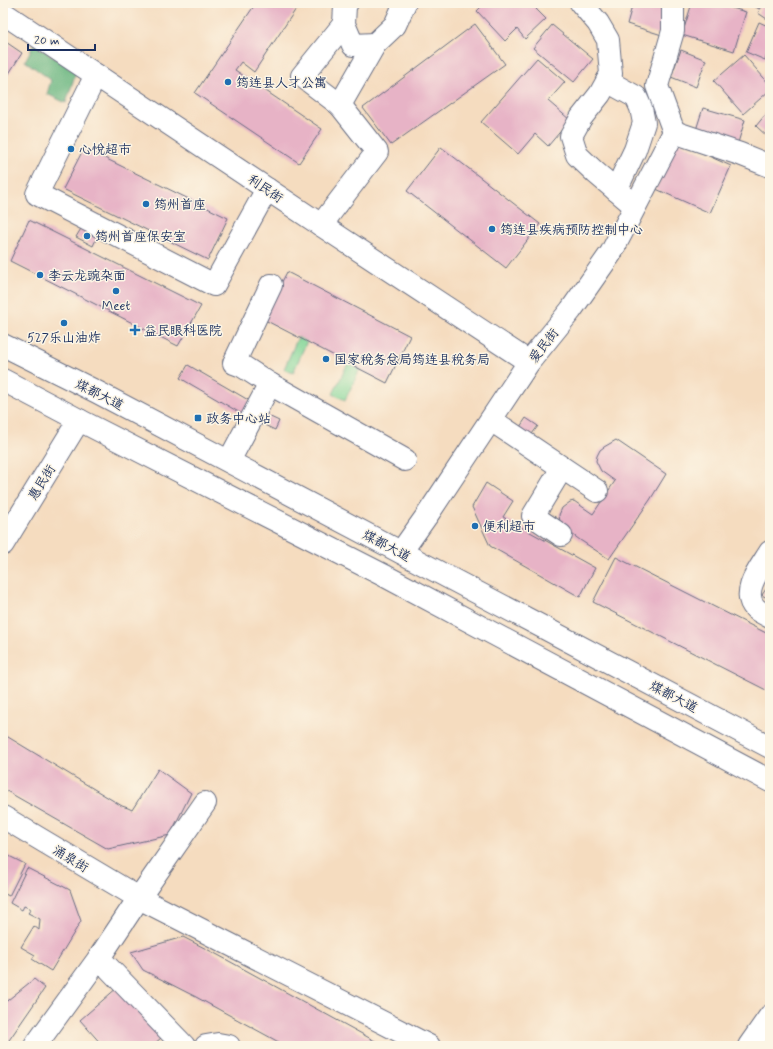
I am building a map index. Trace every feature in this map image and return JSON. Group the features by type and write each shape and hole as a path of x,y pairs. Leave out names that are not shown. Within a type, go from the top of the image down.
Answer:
{"street":[{"path":"340,105 375,44 395,25 405,3"},
{"path":"581,3 598,23 608,40 611,74 600,94 581,118 571,136 577,154 596,173 636,206"},
{"path":"673,3 673,31 657,86 674,132 740,154 770,166"},
{"name":"利民街","path":"3,13 321,226 529,362"},
{"path":"345,14 353,45 375,44"},
{"path":"321,226 377,152 340,105 302,76 345,14"},
{"path":"96,75 37,194 214,285 267,190"},
{"path":"607,81 624,89 636,98 641,108 644,123 635,150 616,190"},
{"name":"爱民街","path":"385,576 529,362 571,310 611,253 674,132"},
{"path":"271,285 234,363 242,366 270,384 405,460"},
{"name":"煤都大道","path":"3,345 98,392 770,746"},
{"path":"3,380 385,576 770,781"},
{"path":"229,461 270,384"},
{"name":"惠民街","path":"3,544 79,420"},
{"path":"490,420 597,491"},
{"path":"561,535 533,516 562,468"},
{"path":"770,552 752,582 749,597 756,608 770,617"},
{"path":"35,1046 99,958 205,803"},
{"name":"涌泉街","path":"3,817 139,898 415,1043"},
{"path":"99,958 184,1046"},
{"path":"749,1046 770,1016"},
{"path":"206,1046 218,1044 229,1046"}],"green space":[{"path":"34,44 76,72 66,103 47,94 51,80 25,61"},
{"path":"298,337 307,341 293,373 284,369"},
{"path":"348,363 360,369 345,400 333,394"}],"building":[{"name":"筠连县人才公寓","path":"256,3 300,3 254,72 241,62 235,70 322,129 299,163 195,93"},
{"path":"485,3 541,3 536,9 546,19 525,39 517,29 505,41 477,11"},
{"path":"633,3 668,3 665,36 627,24"},
{"path":"692,3 715,3 746,12 734,51 682,35"},
{"path":"749,3 763,3 759,9"},
{"path":"764,3 770,3 770,21 758,13"},
{"path":"759,22 770,27 770,47 765,60 746,52"},
{"path":"475,24 505,64 391,145 363,108"},
{"path":"552,25 593,59 574,82 533,48"},
{"path":"3,40 22,53 3,83"},
{"path":"681,50 706,60 696,87 671,77"},
{"path":"744,55 770,85 770,90 743,114 714,81"},
{"path":"537,58 565,82 548,101 570,120 548,146 535,134 518,154 481,122"},
{"path":"703,108 745,120 737,146 695,133"},
{"path":"770,109 770,139 756,126"},
{"path":"675,141 731,166 710,213 656,189"},
{"path":"441,147 540,224 506,268 407,191"},
{"name":"筠州首座","path":"84,148 228,218 208,260 63,189"},
{"path":"29,220 201,306 178,346 10,261"},
{"name":"筠州首座保安室","path":"82,227 98,235 93,246 76,237"},
{"name":"国家税务总局筠连县税务局","path":"287,272 410,336 387,383 263,319"},
{"path":"188,365 250,401 242,414 180,378"},
{"path":"262,413 279,421 275,430 258,422"},
{"path":"526,418 538,426 529,438 518,430"},
{"path":"616,440 666,474 609,559 561,526 559,515 562,508 574,501 593,514 615,481 601,471 596,461 597,456 600,450"},
{"path":"486,483 513,501 503,517 595,568 580,597 490,546 472,507"},
{"path":"616,557 770,635 770,686 768,691 593,602"},
{"path":"770,583 770,600 762,595"},
{"path":"3,734 122,806 132,810 158,769 191,793 170,835 108,849 3,789"},
{"path":"3,853 25,864 9,896 3,893"},
{"path":"27,868 70,890 81,921 51,971 32,959 35,955 21,947 34,926 39,930 40,919 28,913 31,909 24,906 22,910 10,903"},
{"path":"183,937 384,1046 286,1046 143,970 131,952"},
{"path":"34,979 45,988 5,1046 3,1046 3,1004"},
{"path":"118,987 162,1037 152,1046 103,1046 80,1020"}],"place":[{"name":"筠连县人才公寓","path":"228,82"},
{"name":"心悦超市","path":"71,149"},
{"name":"筠州首座","path":"146,204"},
{"name":"筠连县疾病预防控制中心","path":"492,229"},
{"name":"筠州首座保安室","path":"87,236"},
{"name":"李云龙豌杂面","path":"40,275"},
{"name":"Meet","path":"116,291"},
{"name":"527乐山油炸","path":"64,323"},
{"name":"益民眼科医院","path":"135,330"},
{"name":"国家税务总局筠连县税务局","path":"326,359"},
{"name":"政务中心站","path":"198,418"},
{"name":"便利超市","path":"475,526"}]}
